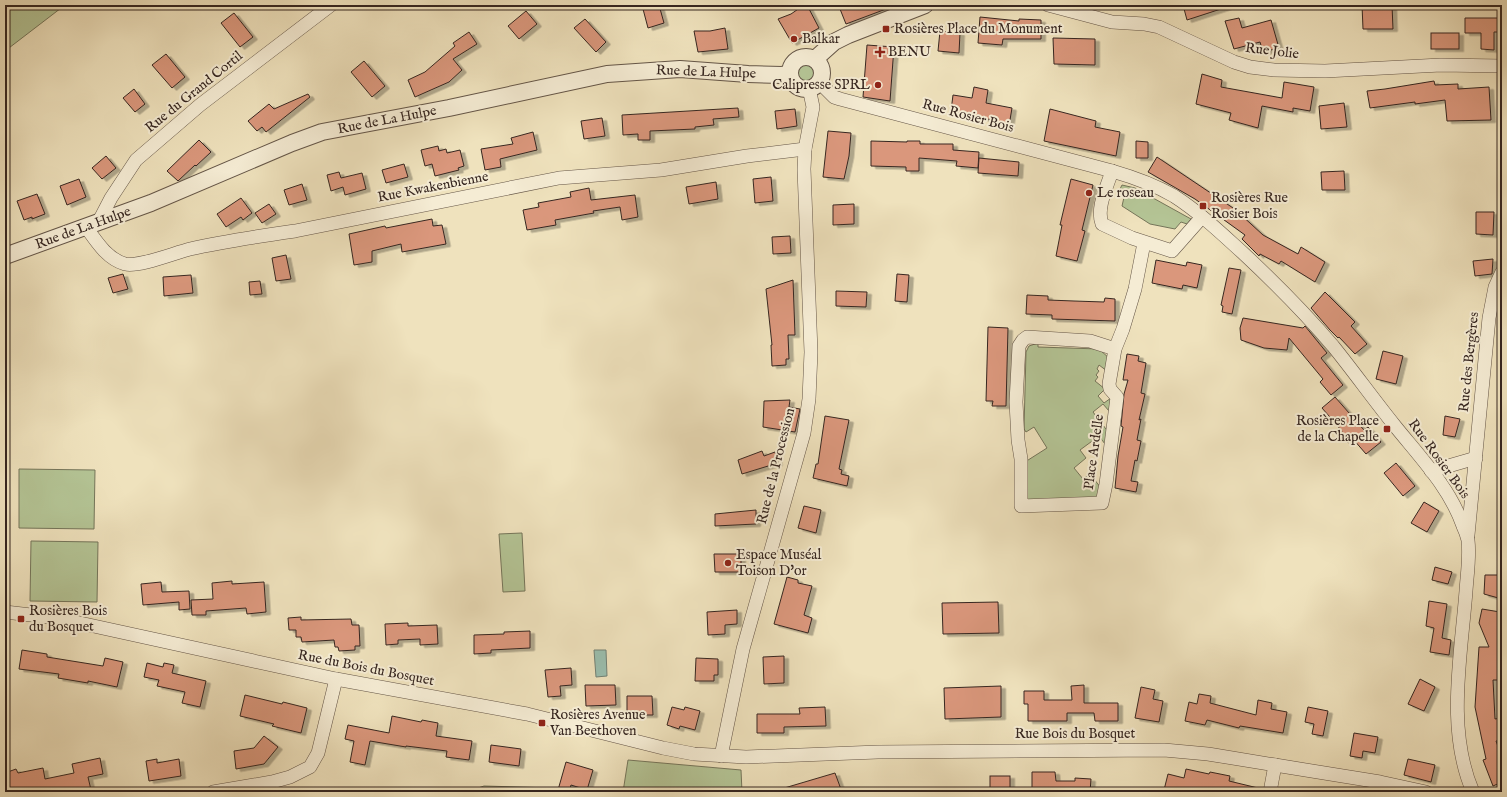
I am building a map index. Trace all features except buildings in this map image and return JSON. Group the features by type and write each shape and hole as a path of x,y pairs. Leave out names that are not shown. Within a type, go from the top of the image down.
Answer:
{"street":[{"name":"Rue du Grand Cortil","path":"92,225 136,160 200,105 331,5"},
{"path":"815,59 834,42 848,35 925,5"},
{"name":"Rue Jolie","path":"1048,5 1112,22 1144,24 1159,27 1234,62 1250,67 1274,70 1324,72 1441,64 1502,66"},
{"path":"800,57 815,59 820,63 822,76 814,85 804,88 795,85 789,74 790,67 800,57"},
{"name":"Rue de La Hulpe","path":"5,256 151,203 292,143 322,132 449,108 607,74 680,69 748,74 789,74"},
{"name":"Rue Rosier Bois","path":"814,85 840,99 1112,171 1129,176 1163,190 1202,217 1258,267 1302,311 1332,345 1455,503 1468,539 1468,566 1457,724 1462,761 1473,792"},
{"name":"Rue de la Procession","path":"721,756 743,649 796,464 804,433 809,399 811,344 804,169 805,149 813,107 814,85"},
{"path":"813,107 828,100 840,99"},
{"name":"Rue Kwakenbienne","path":"92,225 98,244 112,258 125,264 136,264 191,249 258,236 295,232 559,178 661,170 747,156 805,149"},
{"path":"1112,171 1100,209 1102,224 1144,243 1172,251 1202,217"},
{"path":"1115,349 1123,329 1135,289 1144,243"},
{"name":"Rue des Bergères","path":"1468,539 1489,318 1495,287 1502,272"},
{"name":"Place Ardelle","path":"1027,337 1090,341 1115,349 1109,384 1110,389 1117,398 1106,484 1102,503 1021,506 1021,459 1018,440 1016,402 1019,346 1027,337"},
{"path":"1431,471 1476,458"},
{"name":"Rue du Bois du Bosquet","path":"5,612 57,618 336,679 527,714 663,748 694,754 721,756"},
{"path":"213,792 290,778 310,767 318,753 336,679"},
{"name":"Rue Bois du Bosquet","path":"721,756 746,757 878,752 1164,750 1208,754 1380,782 1426,792"},
{"path":"1270,792 1275,765"}],"shaded area":[{"path":"5,5 65,5 5,51"},
{"path":"806,65 812,67 814,73 812,79 806,81 800,79 798,73 800,67"},
{"path":"1122,185 1135,188 1191,219 1187,224 1181,222 1175,229 1150,224 1122,206 1125,193 1120,189"},
{"path":"1038,343 1038,347 1099,349 1110,359 1107,371 1099,365 1097,369 1099,371 1096,375 1098,377 1095,381 1105,389 1098,396 1104,403 1111,398 1109,411 1103,404 1093,412 1109,433 1105,444 1099,436 1080,450 1086,458 1074,468 1083,479 1090,474 1101,488 1098,498 1024,502 1025,462 1047,448 1034,427 1026,432 1024,429 1026,352 1029,346"},
{"path":"19,469 95,470 94,529 19,528"},
{"path":"522,533 525,591 503,592 499,534"},
{"path":"31,541 98,542 97,602 30,601"},
{"path":"594,650 606,650 607,676 596,677"},
{"path":"628,760 741,770 742,792 623,792"},
{"path":"484,786 552,788 561,792 466,792"}],"place":[{"name":"Rosières Place du Monument","path":"886,29"},
{"name":"Balkar","path":"794,39"},
{"name":"BENU","path":"880,52"},
{"name":"Calipresse SPRL","path":"878,85"},
{"name":"Le roseau","path":"1089,193"},
{"name":"Rosières Rue Rosier Bois","path":"1203,206"},
{"name":"Rosières Place de la Chapelle","path":"1387,429"},
{"name":"Espace Muséal Toison D'or","path":"728,563"},
{"name":"Rosières Bois du Bosquet","path":"21,619"},
{"name":"Rosières Avenue Van Beethoven","path":"542,723"}]}
